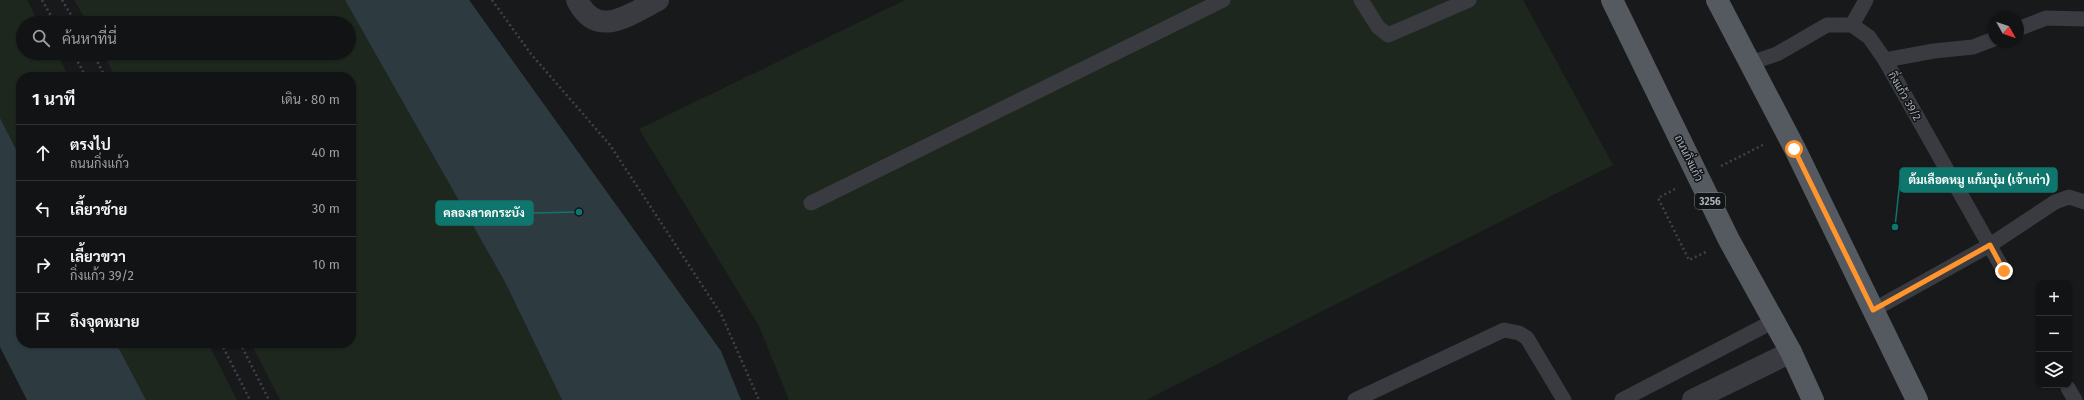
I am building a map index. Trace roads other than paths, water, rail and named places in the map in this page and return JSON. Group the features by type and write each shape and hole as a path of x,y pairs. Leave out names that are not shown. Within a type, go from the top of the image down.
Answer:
{"main road":[{"name":"ถนนกิ่งแก้ว","path":"1612,0 1729,240 1791,352 1813,400"},
{"path":"1717,0 1794,149 1917,400"}],"street":[{"path":"577,0 583,12 599,21 616,22 658,0"},
{"path":"1693,400 1791,352"}],"lane":[{"path":"811,203 1223,0"},
{"path":"1361,0 1378,27 1388,35 1469,0"},
{"path":"1750,63 1777,54 1827,25 1852,25 1866,0"},
{"path":"2024,27 2046,18 2084,19"},
{"name":"กิ่งแก้ว 39/2","path":"1852,25 1869,37 1885,60 2004,271"},
{"path":"1885,60 1934,51 1974,47 1988,41"},
{"path":"1873,310 1990,245 2055,202 2068,197 2084,202"},
{"path":"1622,400 1774,321"},
{"path":"1355,400 1504,330 1520,333 1527,338 1564,400"}],"place":[{"name":"คลองลาดกระบัง","path":"579,212"},
{"name":"ต้มเลือดหมู แก้มบุ๋ม (เจ้าเก่า)","path":"1895,227"}]}
